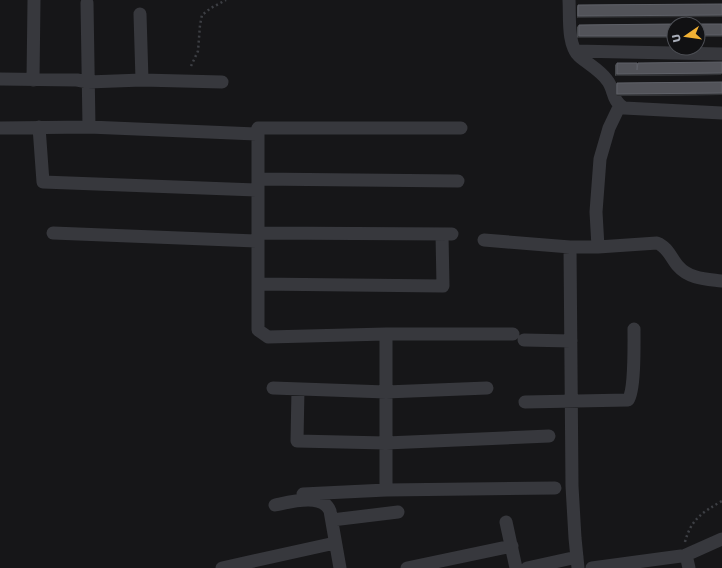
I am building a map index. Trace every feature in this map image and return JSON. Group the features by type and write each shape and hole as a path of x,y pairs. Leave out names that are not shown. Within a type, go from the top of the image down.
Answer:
{"street":[{"path":"33,80 34,0"},
{"path":"569,0 571,44 575,51 606,78 615,99 624,108 722,113"},
{"path":"87,3 89,127"},
{"path":"140,14 142,80"},
{"path":"575,51 722,54"},
{"path":"0,79 77,80 88,82 142,80 222,82"},
{"path":"598,247 596,212 600,159 609,128 620,105"},
{"path":"39,127 43,182 258,185 458,181"},
{"path":"0,128 89,127 258,134"},
{"path":"461,128 258,128 258,330 268,337 386,334 518,337 571,341"},
{"path":"53,233 258,237 447,234 443,286 258,284"},
{"path":"484,240 570,247 598,247 657,243 663,246 678,267 690,275 702,279 722,281"},
{"path":"528,568 578,563 572,486 570,247"},
{"path":"525,402 628,400 632,392 634,329"},
{"path":"386,334 386,490"},
{"path":"273,388 386,392 488,388"},
{"path":"298,389 297,441 386,443 549,436"},
{"path":"303,494 386,490 555,488"},
{"path":"275,505 306,500 320,501 324,503 328,507 332,520 340,568"},
{"path":"332,520 398,512"},
{"path":"506,522 516,568"},
{"path":"689,568 686,556 722,539"},
{"path":"222,568 335,543"},
{"path":"407,568 512,546"},
{"path":"592,568 652,564 681,556"}],"path":[{"path":"191,66 198,51 202,15 226,0"},
{"path":"681,556 687,533 693,522 702,513 722,501"}],"building":[{"path":"722,4 722,15 578,16 578,5"},
{"path":"666,24 666,36 579,36 579,25"},
{"path":"706,24 722,24 722,35 706,35"},
{"path":"722,62 722,73 617,74 617,63 637,63 637,70 638,63"},
{"path":"722,82 722,93 617,94 617,83"}]}
